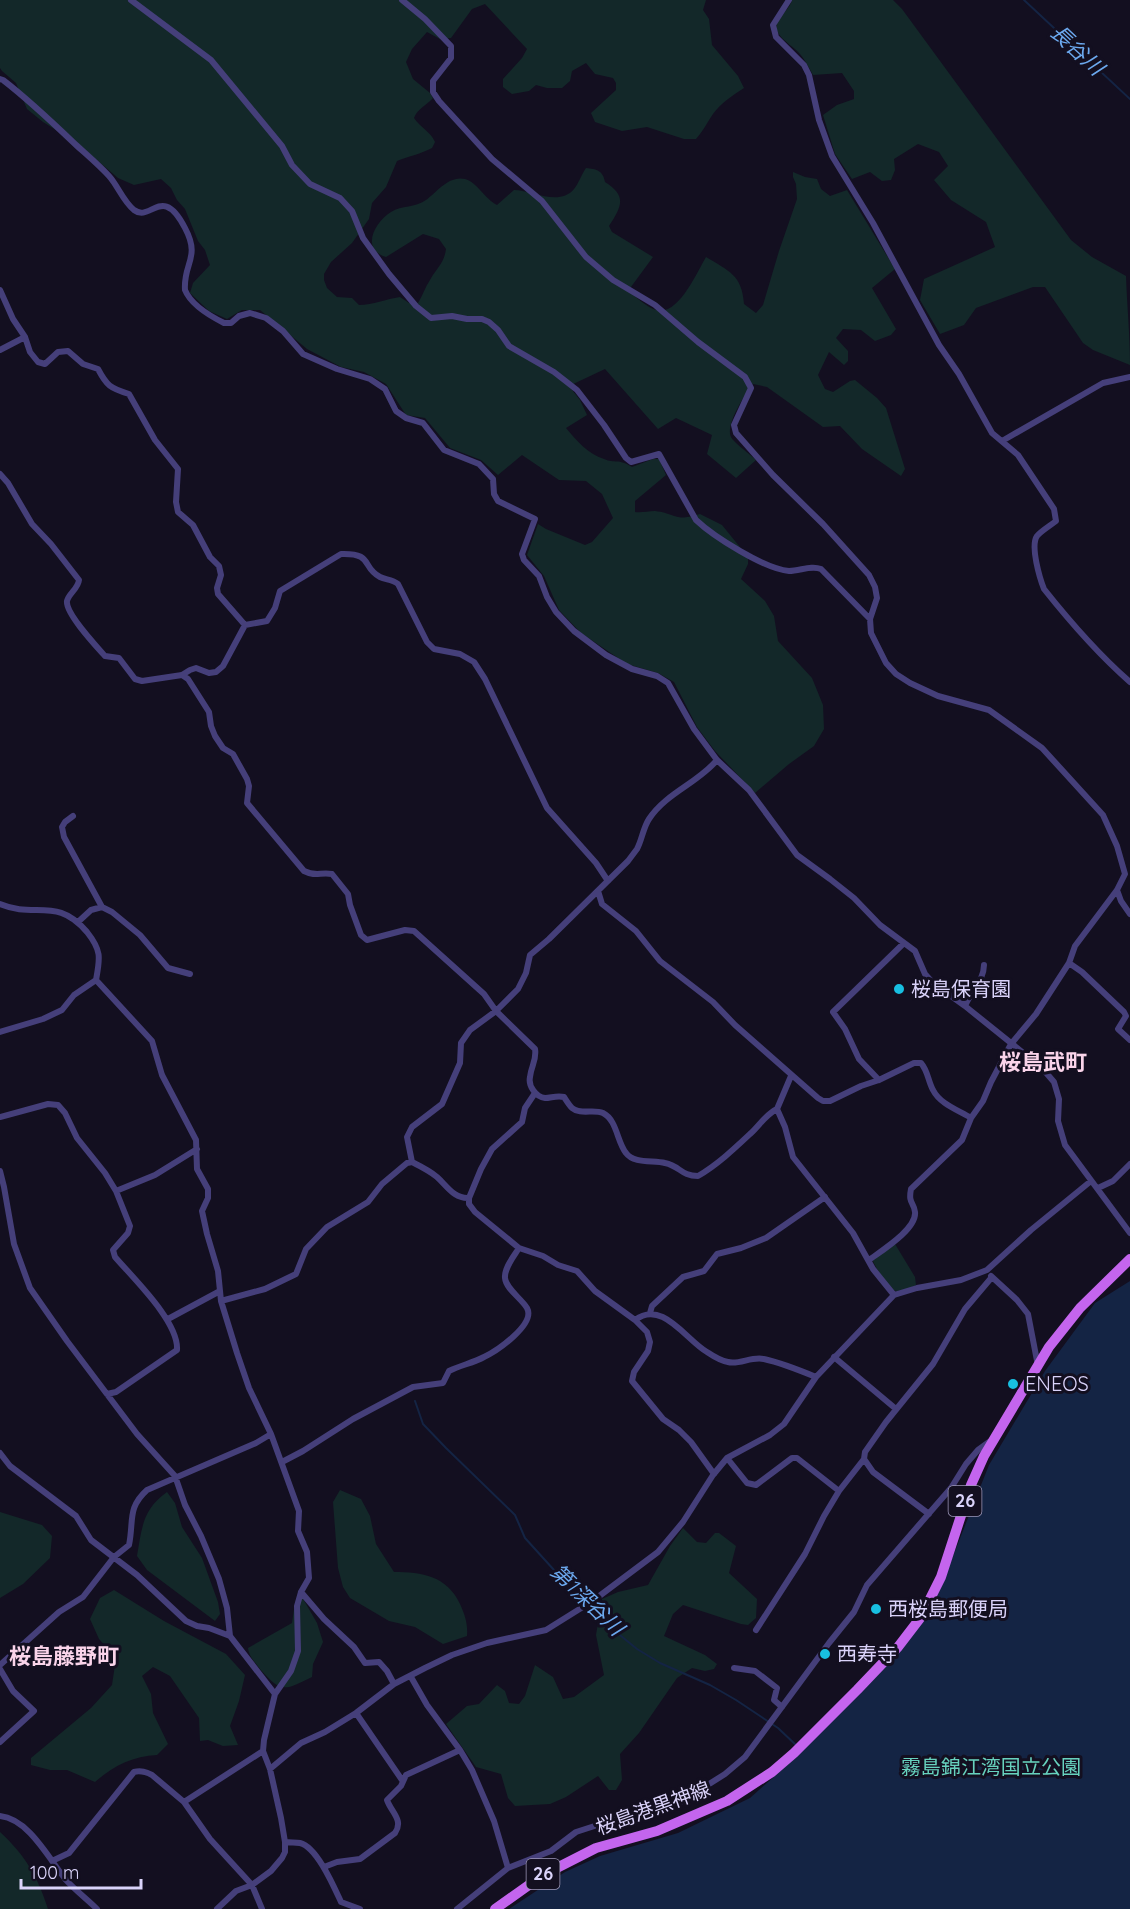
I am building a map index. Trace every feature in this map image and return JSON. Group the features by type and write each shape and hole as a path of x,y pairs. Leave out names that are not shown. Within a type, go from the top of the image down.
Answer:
{"main road":[{"name":"桜島港黒神線","path":"495,1909 543,1875 596,1848 657,1831 727,1801 772,1772 805,1743 898,1647 921,1617 941,1577 971,1485 993,1439 1049,1347 1080,1308 1130,1259"}],"street":[{"path":"131,0 212,60 282,146 292,165 310,184 340,198 352,211 363,238 416,306 431,318 452,316 489,322 509,346 554,372 577,390 631,462 659,454 696,520 702,526 733,548 787,571 816,567 821,569 870,619"},
{"path":"402,0 425,19 451,46 451,58 432,81 433,92 440,102 492,159 542,201 586,257 613,279 655,305 745,377 751,388 734,425 736,433 773,475 869,574 877,598 870,619 871,633 886,663 896,674 910,683 938,696 989,710 1042,748 1103,814 1127,873 1075,946 1069,963 1036,1014 1011,1044 991,1082 984,1101 972,1118 962,1140 911,1190 909,1198 915,1213 913,1223 898,1238 868,1260"},
{"path":"789,0 773,25 776,37 804,65 809,75 819,120 832,156 873,223 939,345 959,374 978,411 992,433 1018,455 1054,509 1056,521 1036,537 1035,543 1034,552 1044,590 1091,646 1130,682"},
{"path":"0,80 27,99 109,176 133,209 142,212 161,206 174,210 193,244 184,284 185,290 189,298 202,309 224,323 250,313 266,318 283,331 303,354 337,369 370,379 385,389 396,411 406,418 423,423 444,450 480,464 493,479 494,494 498,501 535,519 522,554 524,560 539,576 556,612 574,631 606,655 632,669 657,676 668,683 694,729 717,760 748,790 797,855 854,898 880,925 915,951 933,983 1041,1068 1054,1082 1059,1099 1058,1121 1065,1144 1130,1233"},
{"path":"0,290 25,337 30,352 38,362 45,364 58,352 68,351 83,364 98,369 111,389 129,393 155,440 178,469 176,502 178,512 193,525 210,557 219,566 221,575 217,588 218,594 245,626"},
{"path":"0,350 25,337"},
{"path":"1002,441 1103,383 1130,377"},
{"path":"0,474 9,483 32,524 79,580 68,598 67,606 84,632 105,656 119,658 135,679 142,681 182,675 196,668 209,674 216,672 223,666 245,626 252,622 267,621 275,608 280,591 341,554 361,556 376,574 394,580 398,584 427,642 434,649 460,654 474,662 485,679 548,808 596,863 608,881"},
{"path":"182,675 188,679 209,712 211,726 223,748 233,754 247,779 249,786 247,803 304,872 313,876 332,874 348,894 361,935 367,940 405,930 414,931 484,994 496,1011 535,1049 536,1056 530,1077 535,1093 545,1098 564,1096 572,1108 578,1111 603,1113 609,1118 625,1153 632,1159 667,1163 685,1174 698,1176 752,1132 767,1114 777,1109 791,1076"},
{"path":"409,1162 406,1137 412,1126 442,1104 460,1063 461,1043 470,1030 496,1011 518,989 526,973 530,955 628,861 637,849 649,819 668,799 690,784 717,760"},
{"path":"73,816 62,827 64,837 102,907 112,912 140,935 168,968 190,974"},
{"path":"1117,890 1130,914"},
{"path":"598,891 602,904 636,931 660,961 714,1002 735,1025 791,1076 824,1101 830,1101 914,1063 921,1063 939,1099 972,1118"},
{"path":"0,904 10,908 68,914 97,944 99,959 96,980 74,995 62,1010 0,1032"},
{"path":"78,922 92,910 102,907"},
{"path":"879,1080 859,1059 834,1012 904,943"},
{"path":"1069,963 1082,972 1124,1012 1126,1016 1118,1029 1130,1040"},
{"path":"965,1006 968,997 984,975 984,965"},
{"path":"96,980 152,1041 162,1075 196,1140 197,1169 208,1189 208,1197 202,1211 218,1271 221,1301 249,1388 271,1434 299,1511 298,1531 307,1552 309,1578 297,1606 298,1651 291,1671 275,1694 263,1751 270,1769 285,1852 271,1871 252,1885 237,1891 216,1909"},
{"path":"535,1093 525,1108 522,1122 492,1149 469,1198 470,1204 475,1212 519,1248 543,1256 558,1265 577,1270 595,1291 635,1320 647,1332 650,1342 648,1351 634,1372 632,1381 663,1419 691,1442 714,1474"},
{"path":"0,1117 48,1104 58,1105 65,1113 76,1138 105,1173 116,1191 130,1226 128,1233 113,1250 115,1257 168,1319 178,1343 177,1350 116,1392 107,1394"},
{"path":"777,1109 785,1127 793,1157 853,1233 868,1260 894,1295"},
{"path":"116,1191 155,1175 197,1149"},
{"path":"221,1301 266,1289 296,1274 306,1249 327,1227 368,1202 382,1184 409,1162"},
{"path":"409,1162 436,1176 449,1190 464,1198 469,1198"},
{"path":"1098,1188 1113,1181 1130,1164"},
{"path":"0,1172 14,1244 30,1288 136,1434 175,1476 185,1505 219,1579 227,1608 230,1636"},
{"path":"270,1769 302,1743 356,1713 394,1684 452,1655 487,1643 546,1630 594,1600 658,1552 683,1522 727,1458 770,1435 784,1424 816,1377 894,1295 917,1288 961,1280 987,1270 1016,1243 1092,1181"},
{"path":"650,1313 652,1306 683,1277 704,1271 717,1254 766,1238 825,1197"},
{"path":"282,1462 353,1419 413,1387 443,1383 450,1371 484,1357 526,1324 529,1313 527,1308 505,1278 506,1271 519,1248"},
{"path":"987,1270 1028,1314 1038,1367"},
{"path":"756,1630 805,1554 839,1491 864,1459 865,1452 933,1364 965,1310 992,1277"},
{"path":"168,1319 220,1291"},
{"path":"635,1320 643,1314 662,1316 690,1337 705,1352 729,1363 762,1358 816,1377"},
{"path":"834,1357 896,1409"},
{"path":"0,1665 59,1612 83,1597 114,1557 129,1545 132,1510 137,1499 147,1490 256,1443 271,1434"},
{"path":"457,1909 508,1868 551,1851 576,1832 610,1821 654,1815 668,1810 725,1774 746,1757 854,1612 867,1585 951,1488 978,1450 993,1439"},
{"path":"0,1454 10,1466 76,1516 91,1540 137,1575 186,1621 230,1636 275,1694"},
{"path":"727,1458 747,1483 756,1485 792,1458 797,1458 839,1491"},
{"path":"864,1459 873,1472 929,1514"},
{"path":"302,1592 324,1619 354,1647 365,1663 379,1662 394,1684"},
{"path":"734,1668 755,1671 777,1688 774,1700 782,1707"},
{"path":"0,1670 14,1691 34,1711 0,1742"},
{"path":"411,1677 427,1705 460,1750 488,1805 508,1868"},
{"path":"356,1713 402,1780"},
{"path":"324,1867 337,1862 360,1859 395,1833 398,1821 387,1800 401,1786 402,1780 406,1775 460,1750"},
{"path":"184,1802 263,1751"},
{"path":"52,1861 69,1853 134,1772 139,1771 152,1775 184,1802 210,1839 252,1885 262,1909"},
{"path":"0,1816 18,1822 28,1829 68,1882 97,1909"},
{"path":"285,1842 300,1843 308,1847 324,1867 341,1902 360,1909"}],"green space":[{"path":"0,0 706,0 703,10 709,19 712,45 738,76 744,88 720,106 696,139 684,139 647,127 622,131 595,122 591,113 616,90 616,83 613,78 595,74 586,63 572,71 570,81 562,88 536,85 529,91 512,94 503,87 503,79 527,49 485,4 472,9 451,38 440,39 427,32 412,49 406,62 413,79 433,98 420,109 414,118 435,142 432,148 424,152 397,161 386,187 372,203 369,219 352,243 331,262 324,274 324,280 327,288 337,297 352,298 359,305 400,297 409,303 418,303 442,262 446,249 439,239 423,234 386,257 378,253 372,242 373,235 385,216 395,210 422,203 444,185 459,178 473,183 497,205 514,190 561,197 574,189 586,168 601,173 605,182 617,192 620,202 617,213 609,226 612,232 653,257 628,291 653,309 664,310 672,307 686,292 706,257 733,275 740,286 744,304 756,313 763,305 797,199 793,172 817,179 821,189 830,196 847,190 895,269 872,288 896,329 891,335 875,341 861,330 843,329 836,338 848,351 848,361 844,365 829,352 818,375 825,389 833,392 855,380 886,408 905,469 901,476 862,449 840,426 823,427 767,387 753,384 737,410 730,432 731,437 756,460 736,478 707,454 712,435 676,418 658,429 605,369 569,386 580,400 587,415 566,428 578,442 598,457 632,467 659,459 666,475 635,501 635,512 655,511 680,517 700,514 722,525 748,557 748,564 741,579 765,601 774,616 778,641 812,678 823,705 824,729 814,746 755,793 715,751 697,727 674,682 658,673 627,664 581,633 559,610 544,576 527,555 538,524 585,545 592,542 613,518 602,494 586,481 559,480 522,455 498,475 481,460 450,448 425,418 406,415 386,384 364,372 341,367 307,349 260,310 242,310 227,319 209,311 190,293 193,283 210,265 185,209 171,188 161,179 134,185 118,178 77,143 27,109 16,83 0,68"},
{"path":"792,0 893,0 902,9 1071,240 1092,257 1126,276 1130,365 1093,350 1083,343 1045,287 1033,287 976,308 964,325 940,334 920,300 924,279 995,247 986,222 951,200 934,180 948,166 939,152 918,144 894,159 895,170 891,180 882,181 870,172 852,179 835,154 823,115 837,105 854,99 854,91 842,73 813,75 800,54 780,35 776,25"},
{"path":"895,1244 915,1277 916,1285 898,1291 887,1285 873,1261"},
{"path":"340,1490 361,1499 370,1516 376,1544 394,1572 414,1573 433,1578 448,1587 455,1595 465,1616 467,1636 443,1644 415,1627 389,1621 350,1598 343,1587 338,1568 333,1502"},
{"path":"167,1492 175,1503 182,1527 202,1558 218,1602 220,1614 215,1621 147,1570 137,1556 144,1520 152,1506"},
{"path":"0,1512 42,1525 52,1536 50,1558 23,1584 0,1598"},
{"path":"683,1528 697,1542 706,1543 715,1533 719,1533 736,1546 729,1573 757,1599 756,1618 748,1625 741,1624 683,1605 673,1614 664,1636 705,1655 717,1664 714,1669 705,1671 692,1668 677,1678 639,1733 620,1754 622,1780 616,1790 609,1790 598,1776 566,1797 550,1804 515,1806 508,1798 501,1774 476,1767 446,1724 467,1706 479,1704 497,1685 505,1691 509,1703 519,1704 525,1696 535,1665 553,1677 563,1699 574,1697 604,1675 596,1635 602,1599 618,1592 648,1585"},
{"path":"114,1590 164,1621 226,1654 245,1675 230,1726 238,1745 223,1746 208,1740 200,1741 199,1718 170,1676 153,1667 142,1676 151,1694 153,1713 168,1744 157,1755 140,1757 124,1763 95,1782 67,1770 50,1770 31,1765 31,1758 91,1708 112,1685 116,1658 99,1639 90,1619 100,1598"},
{"path":"302,1597 317,1623 323,1642 313,1664 312,1677 289,1687 278,1686 260,1669 251,1657 248,1648 292,1623 294,1609"},
{"path":"0,1832 17,1849 30,1867 48,1909 0,1909"}],"water":[{"name":"霧島錦江湾国立公園","path":"1130,1281 1130,1909 509,1909 565,1872 600,1856 678,1833 750,1798 786,1766 897,1654 951,1561 989,1465 1045,1371 1095,1303"}],"waterway":[{"name":"長谷川","path":"1024,0 1130,99"},
{"name":"第1深谷川","path":"415,1401 423,1424 515,1515 525,1538 583,1602 610,1627 637,1649 660,1663 710,1685 736,1700 778,1728 797,1746"}],"place":[{"name":"桜島保育園","path":"899,989"},
{"name":"ENEOS","path":"1013,1384"},
{"name":"西桜島郵便局","path":"876,1609"},
{"name":"西寿寺","path":"825,1654"}],"district":[{"name":"桜島武町","path":"1043,1062"},
{"name":"桜島藤野町","path":"64,1656"}]}
